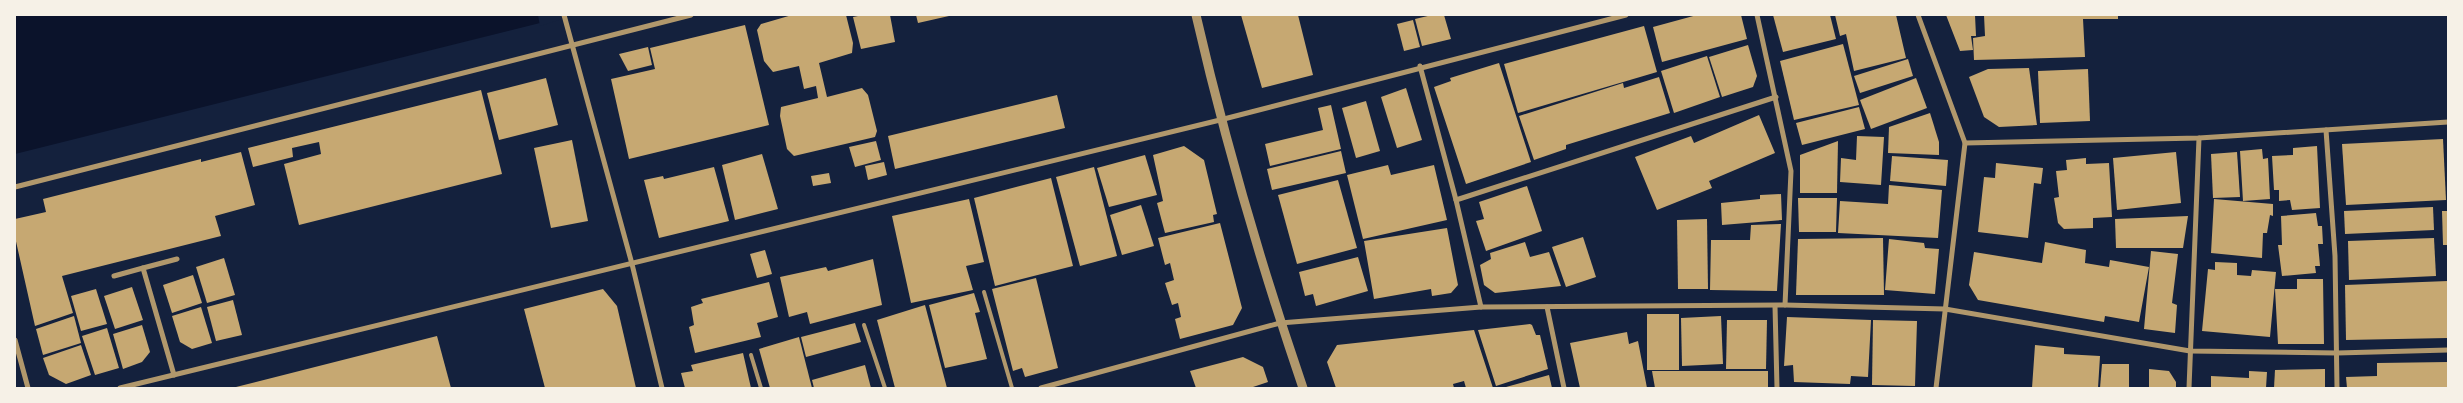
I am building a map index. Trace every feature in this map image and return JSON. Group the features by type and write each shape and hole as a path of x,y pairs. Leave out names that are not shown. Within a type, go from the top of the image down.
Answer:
{"street":[{"path":"15,187 691,15"},
{"path":"1196,15 1220,120 1280,322 1303,388"},
{"path":"120,388 1220,120 1420,66 1626,15"},
{"path":"1757,15 1791,172 1785,305"},
{"path":"1918,15 1965,143 1936,388"},
{"path":"565,17 632,264 662,388"},
{"path":"1420,66 1456,200 1481,307"},
{"path":"1456,200 1776,96"},
{"path":"1965,143 2199,138 2448,122"},
{"path":"2326,130 2335,256 2337,388"},
{"path":"2189,388 2199,138"},
{"path":"114,276 177,259"},
{"path":"143,268 174,375"},
{"path":"1042,388 1280,322 1481,307 1785,305 1945,308 2190,351 2336,353 2448,350"},
{"path":"1775,306 1777,388"},
{"path":"1547,307 1564,388"},
{"path":"15,340 28,388"}],"lane":[{"path":"984,292 1012,388"},
{"path":"864,326 885,388"},
{"path":"751,355 761,388"}],"water":[{"path":"15,15 572,15 15,154"}],"pier":[{"path":"538,15 575,15 540,26"}],"building":[{"path":"792,15 846,15 853,43 852,53 819,63 827,97 862,88 868,95 877,131 875,137 794,156 787,149 780,116 781,107 818,98 816,86 804,89 799,66 773,72 764,61 757,30 761,24"},
{"path":"890,15 895,42 861,49 853,17"},
{"path":"916,15 949,15 949,16 918,23"},
{"path":"1241,15 1298,15 1313,75 1262,88"},
{"path":"1432,15 1444,15 1451,39 1422,46 1415,19"},
{"path":"1697,15 1741,15 1747,39 1662,62 1653,27"},
{"path":"1773,15 1830,15 1836,39 1783,52"},
{"path":"1835,15 1896,15 1906,58 1854,71 1846,34 1840,36"},
{"path":"1946,15 1975,15 1976,36 1971,36 1973,50 1960,51"},
{"path":"1984,15 2118,15 2118,19 2083,19 2085,57 1974,60 1973,38 1985,36"},
{"path":"1413,20 1420,47 1404,51 1397,24"},
{"path":"745,25 769,125 629,159 611,79 655,69 650,48"},
{"path":"1644,26 1657,72 1518,113 1504,64"},
{"path":"1843,44 1859,105 1794,120 1780,61"},
{"path":"1748,45 1757,76 1753,87 1722,97 1709,57"},
{"path":"648,47 652,65 628,71 619,54"},
{"path":"1707,56 1720,97 1674,113 1661,71"},
{"path":"1908,59 1913,76 1860,93 1854,76"},
{"path":"1499,63 1531,162 1466,184 1434,87 1451,81 1450,78"},
{"path":"2029,68 2037,125 1999,127 1984,117 1969,77 1988,69"},
{"path":"2088,69 2090,121 2040,123 2038,71"},
{"path":"1659,77 1670,113 1566,145 1566,149 1534,160 1519,116 1623,83 1624,88"},
{"path":"546,78 558,125 499,140 487,93"},
{"path":"1916,78 1927,108 1871,129 1860,100"},
{"path":"1406,88 1422,140 1397,148 1381,97"},
{"path":"481,90 502,174 299,225 284,164 321,154 319,142 292,148 293,157 253,167 248,148"},
{"path":"1057,95 1065,128 895,169 888,136"},
{"path":"1366,101 1380,151 1356,158 1342,108"},
{"path":"1331,105 1341,149 1270,166 1265,144 1323,130 1318,108"},
{"path":"1859,107 1865,129 1802,145 1796,123"},
{"path":"1930,113 1939,142 1939,155 1888,153 1889,127"},
{"path":"1759,115 1775,153 1709,181 1712,188 1657,210 1635,157 1691,136 1694,143"},
{"path":"1857,136 1884,137 1881,185 1840,182 1841,158 1856,160"},
{"path":"2443,139 2446,200 2346,205 2342,144"},
{"path":"572,140 588,221 551,228 534,148"},
{"path":"876,141 881,160 855,167 849,147"},
{"path":"1838,141 1837,193 1800,193 1800,155"},
{"path":"1184,146 1204,160 1217,214 1213,215 1214,222 1165,233 1157,203 1163,201 1153,155"},
{"path":"2317,146 2320,208 2292,210 2290,200 2279,201 2279,190 2274,190 2272,156 2293,155 2293,148"},
{"path":"2262,149 2263,159 2268,158 2270,199 2243,201 2240,151"},
{"path":"1341,151 1346,173 1272,190 1267,169"},
{"path":"241,152 255,205 215,216 221,236 62,276 73,313 35,326 15,237 15,219 46,212 43,199 201,159 201,162"},
{"path":"2176,152 2181,203 2117,210 2113,158"},
{"path":"2237,152 2240,197 2213,198 2211,154"},
{"path":"762,154 778,209 735,220 722,165"},
{"path":"1145,155 1157,195 1109,207 1097,168"},
{"path":"1892,156 1948,160 1946,186 1890,181"},
{"path":"2086,158 2086,164 2109,163 2112,217 2093,218 2093,228 2064,229 2058,223 2054,198 2059,197 2056,171 2067,170 2066,160"},
{"path":"884,162 887,175 868,180 865,166"},
{"path":"1996,163 2043,168 2041,184 2034,183 2028,238 1978,232 1984,177 1995,178"},
{"path":"1388,165 1391,175 1434,165 1447,220 1363,239 1347,175"},
{"path":"714,167 729,221 659,238 644,180 663,176 664,179"},
{"path":"1094,167 1117,256 1080,266 1056,177"},
{"path":"829,173 831,183 813,186 811,176"},
{"path":"1051,178 1073,266 995,286 974,198"},
{"path":"1338,180 1357,248 1297,264 1278,195"},
{"path":"1889,185 1942,190 1938,238 1838,233 1840,201 1888,204"},
{"path":"1527,186 1542,231 1486,251 1476,221 1484,219 1479,202"},
{"path":"1781,194 1782,220 1722,225 1721,203 1760,199 1760,195"},
{"path":"1798,198 1837,198 1836,232 1799,232"},
{"path":"969,199 984,262 966,266 973,290 911,303 892,216"},
{"path":"2214,199 2273,204 2273,216 2270,215 2267,233 2263,233 2262,258 2211,253"},
{"path":"1141,205 1154,246 1122,255 1110,215"},
{"path":"2433,207 2434,230 2345,234 2344,211"},
{"path":"2442,211 2448,211 2448,245 2443,245"},
{"path":"2316,213 2318,226 2322,226 2323,244 2318,244 2320,266 2315,266 2316,273 2282,276 2278,245 2282,245 2281,216"},
{"path":"2188,216 2183,248 2116,248 2115,219"},
{"path":"1707,219 1708,289 1678,289 1677,220"},
{"path":"1220,223 1242,308 1233,325 1180,339 1175,319 1181,317 1178,303 1172,305 1165,283 1174,280 1170,263 1165,265 1158,238"},
{"path":"1781,224 1777,291 1710,290 1711,240 1750,240 1751,225"},
{"path":"1447,228 1458,285 1451,293 1432,296 1431,289 1374,299 1364,241"},
{"path":"1583,237 1596,277 1566,287 1552,247"},
{"path":"1883,238 1884,295 1796,295 1798,239"},
{"path":"2434,238 2436,276 2349,280 2348,241"},
{"path":"1889,239 1924,243 1925,248 1939,249 1935,294 1885,290"},
{"path":"1525,242 1530,257 1549,252 1561,286 1495,293 1484,285 1480,265 1491,259 1490,253"},
{"path":"2045,242 2086,250 2085,263 2109,267 2110,260 2149,267 2139,322 2105,316 2104,322 1978,300 1969,285 1974,252 2042,263"},
{"path":"765,250 772,274 757,278 750,254"},
{"path":"2151,251 2178,254 2172,303 2177,305 2175,333 2144,329"},
{"path":"1358,257 1368,291 1316,306 1313,294 1305,296 1299,272"},
{"path":"224,258 235,295 207,303 196,267"},
{"path":"873,259 882,305 810,324 807,312 789,317 780,277 826,267 828,271"},
{"path":"2215,262 2237,263 2237,275 2251,276 2252,270 2276,272 2270,337 2202,331 2208,269 2215,270"},
{"path":"193,275 202,303 172,313 163,285"},
{"path":"1036,278 1058,368 1025,377 1022,368 1013,371 992,289"},
{"path":"2297,279 2323,279 2324,344 2278,344 2275,289 2297,289"},
{"path":"2448,281 2448,338 2346,340 2345,285"},
{"path":"769,282 778,317 757,323 761,337 695,353 689,327 694,325 691,307 703,303 701,299"},
{"path":"132,287 143,320 115,329 104,296"},
{"path":"96,289 107,324 81,331 71,296"},
{"path":"603,289 617,306 636,388 545,388 524,309"},
{"path":"974,293 980,312 975,313 987,359 945,368 929,305"},
{"path":"233,300 242,335 216,341 207,307"},
{"path":"925,305 947,388 895,388 877,320"},
{"path":"201,307 212,343 192,349 180,342 172,316"},
{"path":"1647,314 1679,314 1679,370 1647,370"},
{"path":"74,316 81,343 43,355 36,329"},
{"path":"1721,316 1723,364 1682,366 1681,318"},
{"path":"1787,317 1871,320 1868,377 1851,376 1850,384 1794,382 1793,365 1784,366"},
{"path":"1727,320 1767,320 1766,369 1726,369"},
{"path":"1873,320 1917,321 1915,386 1872,385"},
{"path":"855,323 861,342 806,357 801,337"},
{"path":"1530,324 1536,335 1540,335 1548,369 1496,386 1478,330"},
{"path":"142,325 150,352 142,362 123,369 113,334"},
{"path":"107,328 119,368 95,375 82,336"},
{"path":"1474,330 1493,388 1466,388 1464,381 1453,384 1454,388 1336,388 1327,362 1337,345"},
{"path":"1627,332 1629,344 1638,341 1647,388 1580,388 1570,343"},
{"path":"437,336 451,388 236,388 236,387"},
{"path":"799,337 812,388 770,388 759,349"},
{"path":"81,345 91,375 66,384 49,375 43,358"},
{"path":"2035,345 2064,348 2064,354 2100,356 2098,388 2032,388"},
{"path":"743,353 751,388 685,388 681,373 693,371 691,365"},
{"path":"1243,357 1263,367 1268,382 1250,388 1196,388 1190,371"},
{"path":"2448,362 2448,388 2347,388 2346,377 2377,376 2377,363"},
{"path":"2102,364 2129,364 2129,388 2100,388"},
{"path":"865,365 871,388 814,388 812,380"},
{"path":"2149,369 2169,371 2176,382 2176,388 2149,388"},
{"path":"2325,369 2325,388 2274,388 2275,370"},
{"path":"1652,371 1768,371 1768,388 1655,388"},
{"path":"2249,371 2267,372 2266,388 2211,388 2211,376 2249,378"},
{"path":"1549,375 1552,388 1506,388 1506,387"}]}
